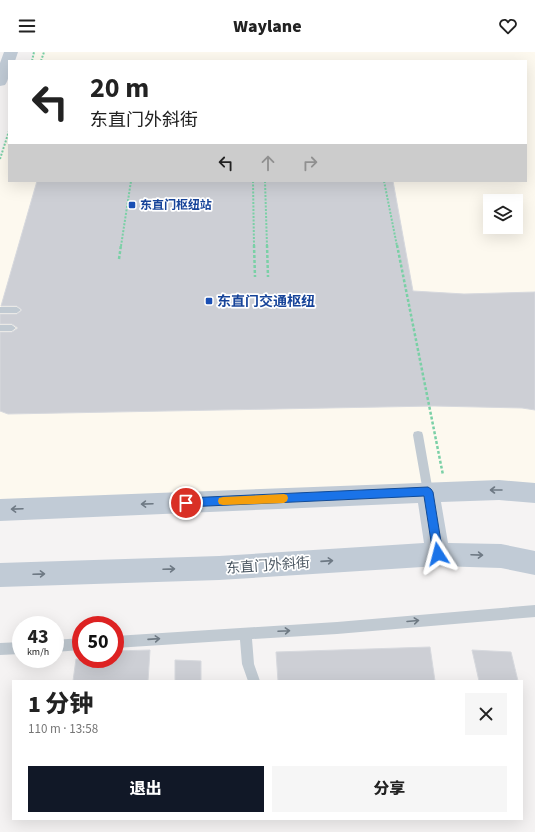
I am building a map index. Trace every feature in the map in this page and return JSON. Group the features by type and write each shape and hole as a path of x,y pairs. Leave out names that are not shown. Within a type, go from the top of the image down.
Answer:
{"main road":[{"path":"0,82 8,60"},
{"path":"0,510 437,491 499,490 535,493"},
{"path":"437,491 438,554"},
{"name":"东直门外斜街","path":"0,575 219,568 438,554 501,556 535,563"}],"lane":[{"path":"0,310 17,310"},
{"path":"0,328 12,328"},
{"path":"418,435 437,491"},
{"path":"124,641 337,628 535,611"},
{"path":"245,633 248,664 254,680"},
{"path":"0,649 12,648"}],"path":[{"path":"0,159 8,134"},
{"path":"119,259 131,182"},
{"path":"253,182 255,277"},
{"path":"265,182 268,277"},
{"path":"384,182 437,491"}],"shaded area":[{"path":"34,52 535,52 535,493 0,510 0,159 8,134 8,182 527,182 527,60 32,60"}],"building":[{"name":"东直门交通枢纽","path":"37,182 393,182 413,291 464,294 535,292 535,410 522,408 434,406 8,414 0,411 0,332 12,332 18,328 12,324 0,324 0,314 17,314 22,310 17,306 1,306"},
{"path":"430,647 435,680 278,680 276,652"},
{"path":"150,650 148,680 73,680 75,668 124,668 124,651"},
{"path":"472,650 511,652 518,680 479,680"},
{"path":"175,660 201,661 201,680 175,680"}],"slow traffic":[{"path":"223,501 284,498"}],"place":[{"name":"东直门枢纽站","path":"132,205"},
{"name":"东直门交通枢纽","path":"209,301"}],"route":[{"path":"186,503 428,492 438,554"}]}
